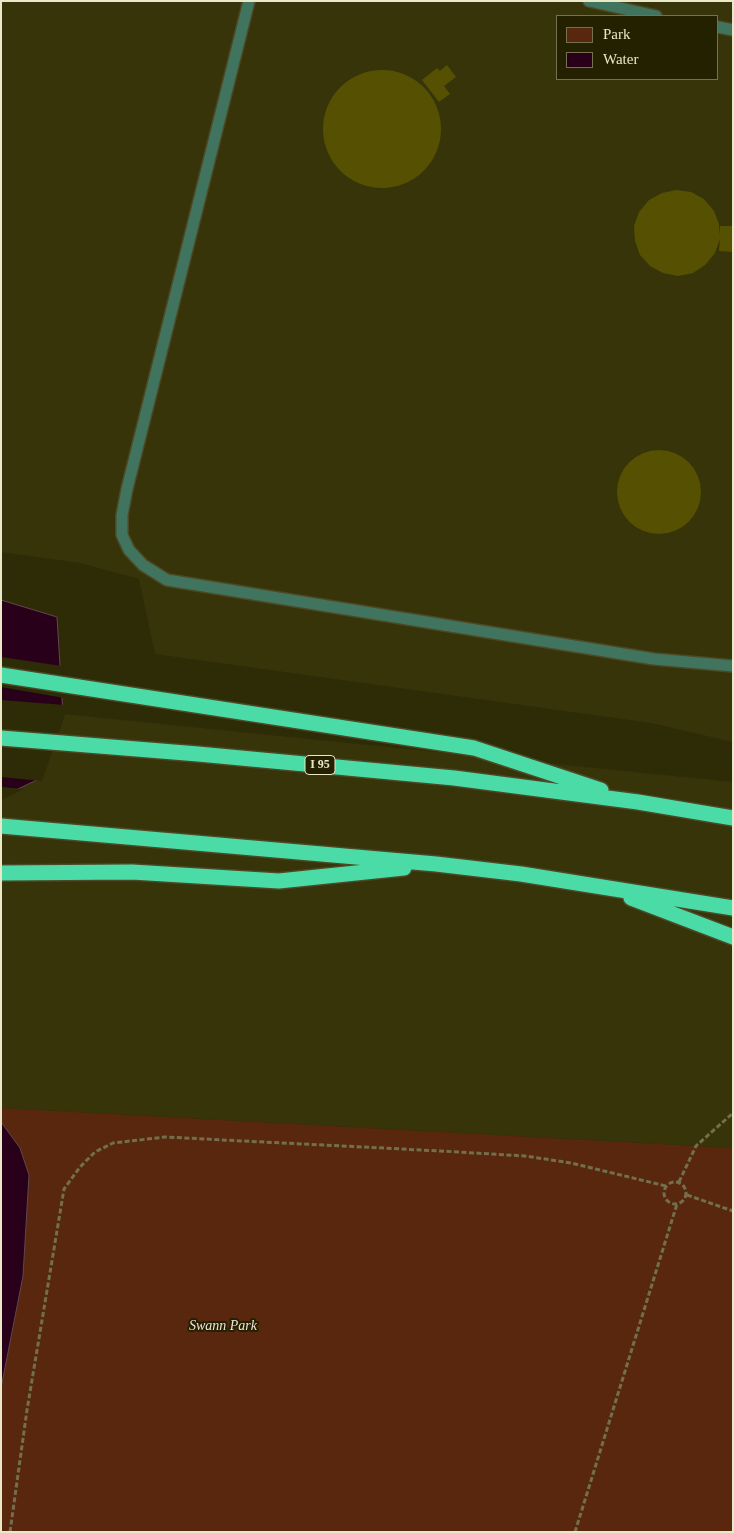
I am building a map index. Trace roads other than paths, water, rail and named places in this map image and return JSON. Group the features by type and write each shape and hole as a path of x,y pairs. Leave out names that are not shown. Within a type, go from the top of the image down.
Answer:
{"highway":[{"path":"1,675 474,748 638,802"},
{"name":"I 95","path":"1,738 370,769 638,802 733,818"},
{"path":"1,826 436,864 602,886 733,908"},
{"path":"1,873 132,872 279,881 436,864"},
{"path":"602,886 733,937"}],"lane":[{"path":"249,1 127,489 122,515 122,535 128,550 143,565 167,580 654,659 733,666"},
{"path":"589,1 652,15"},
{"path":"719,27 733,30"}],"water":[{"path":"1,600 57,617 63,714 41,778 1,797"},
{"path":"1,1122 20,1148 29,1175 23,1276 1,1388"}],"park label":[{"name":"Swann Park","path":"223,1326"}]}
